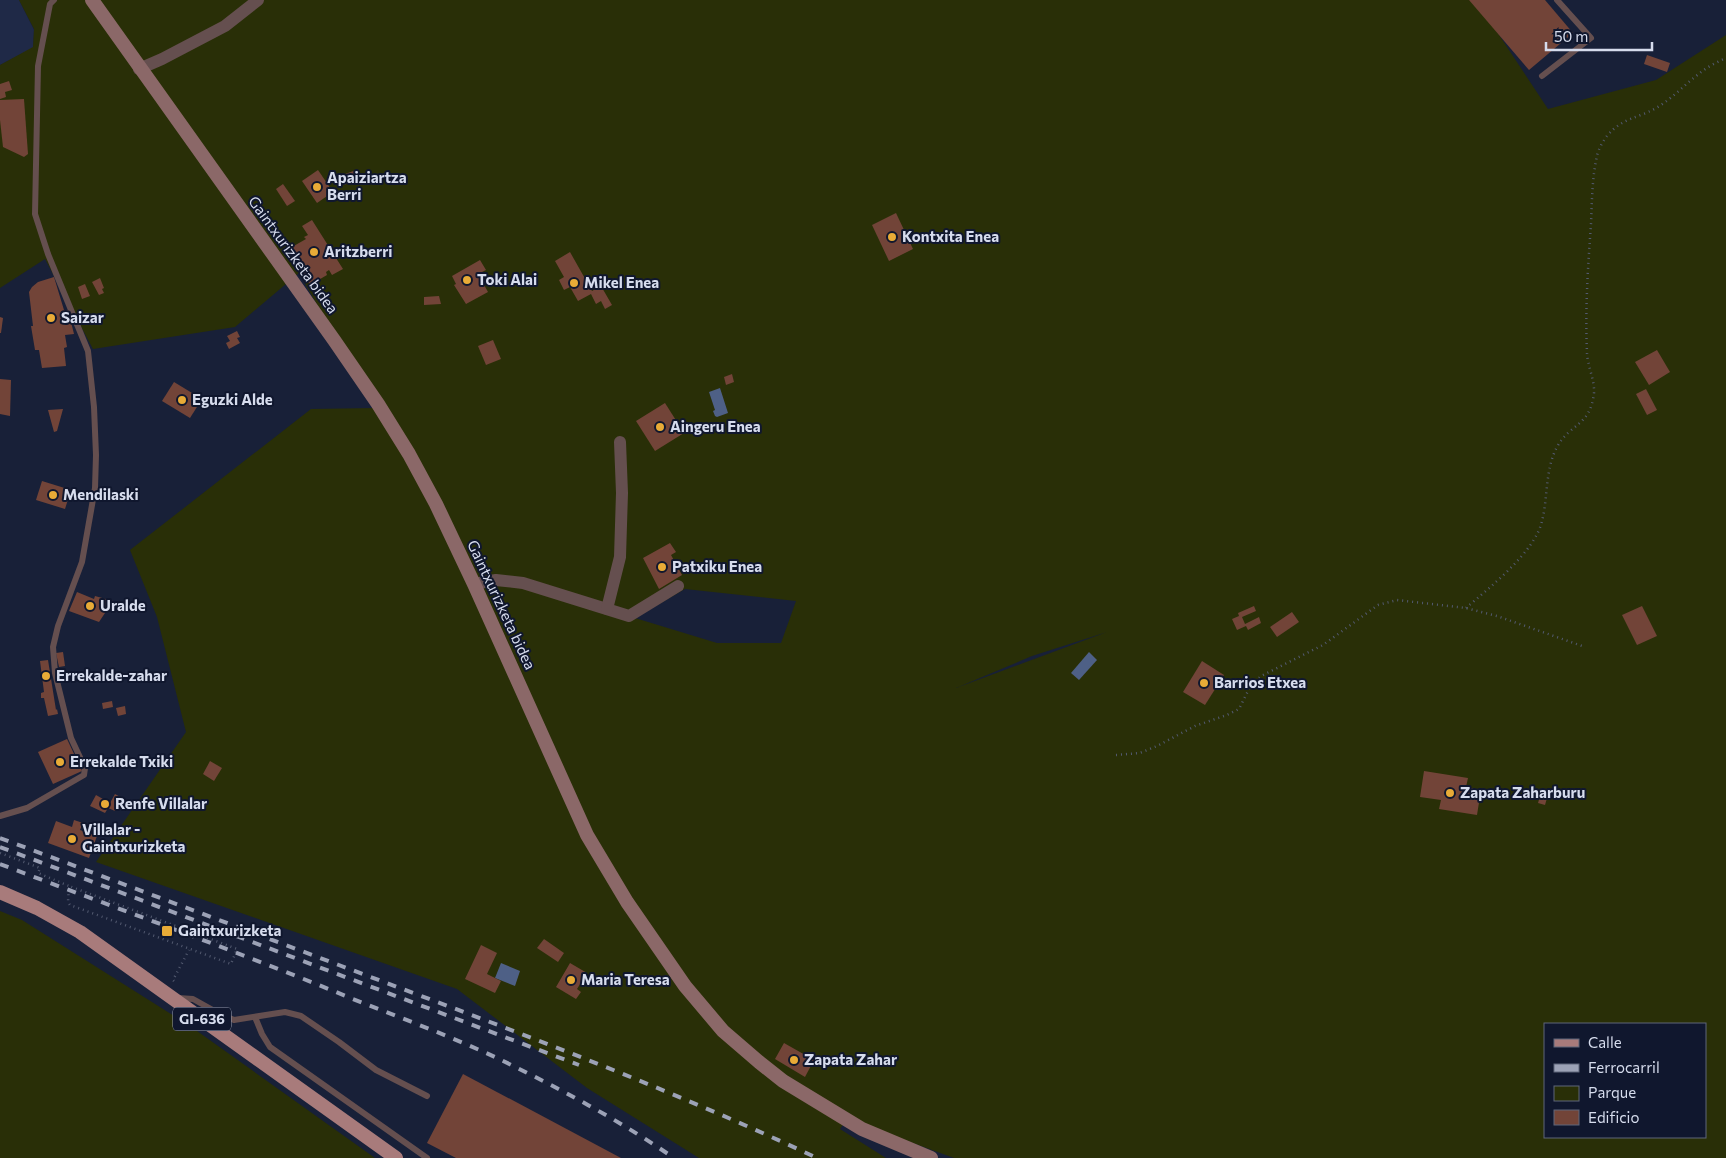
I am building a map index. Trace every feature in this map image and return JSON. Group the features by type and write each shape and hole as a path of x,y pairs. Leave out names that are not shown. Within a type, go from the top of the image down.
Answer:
{"main road":[{"name":"Gaintxurizketa bidea","path":"92,0 139,69 334,340 378,404 409,454 436,504 474,584 587,835 627,902 685,986 722,1031 758,1062 862,1129 931,1158"},
{"name":"GI-636","path":"0,892 38,908 80,932 396,1158"}],"street":[{"path":"139,69 224,26 258,0"},
{"path":"607,609 620,558 622,493 620,442"},
{"path":"474,584 496,580 523,583 629,616 678,586"}],"lane":[{"path":"0,816 27,808 84,775 85,768 72,738 55,673 53,647 58,626 82,562 95,488 94,408 88,351 48,254 35,214 38,66 50,4 54,0"},
{"path":"1542,76 1591,38 1557,0"},
{"path":"173,998 193,999 228,1018 242,1020 285,1012 301,1016 376,1070 427,1096"},
{"path":"255,1017 262,1034 270,1046 427,1158"}],"path":[{"path":"1466,608 1506,572 1533,544 1542,525 1550,468 1557,447 1584,420 1592,407 1594,390 1587,354 1588,270 1597,154 1607,136 1618,125 1633,116 1655,109 1701,72 1726,58"},
{"path":"1116,755 1140,753 1195,726 1239,709 1250,687 1261,676 1323,645 1378,605 1397,600 1466,608 1497,616 1585,647"},
{"path":"0,853 40,868 38,873 69,886 237,949 231,964 188,950 70,905 68,902 69,886"},
{"path":"188,950 173,980 193,999"}],"shaded area":[{"path":"0,0 19,0 34,30 33,48 0,65"},
{"path":"720,388 728,413 717,417 713,411 715,410 709,392"},
{"path":"1089,652 1097,660 1079,680 1071,673"},
{"path":"501,963 520,971 515,986 495,978"}],"green space":[{"path":"19,0 1476,0 1548,109 1656,80 1726,35 1726,1158 954,1158 847,1119 840,1129 886,1158 699,1158 587,1088 457,989 96,862 186,732 157,617 130,550 311,409 376,408 299,273 235,327 93,349 45,259 0,288 0,65 33,47 34,29","holes":["685,589 796,601 781,643 717,643 635,618","1107,632 956,688 1032,656"]},
{"path":"0,911 22,920 190,1026 375,1158 0,1158"}],"building":[{"path":"1469,0 1545,0 1573,33 1529,70"},
{"path":"1647,55 1670,63 1667,72 1644,64"},
{"path":"9,81 12,90 5,92 6,97 0,99 0,84"},
{"path":"24,99 28,154 24,157 3,147 0,100"},
{"name":"Apaiziartza Berri","path":"318,170 333,192 317,203 302,181"},
{"path":"356,170 359,179 344,185 340,176"},
{"path":"283,184 295,201 287,206 276,189"},
{"name":"Kontxita Enea","path":"896,213 913,249 889,261 872,225"},
{"name":"Aritzberri","path":"312,220 343,269 332,275 329,270 326,272 327,275 310,285 293,258 297,256 292,247 306,239 304,237 308,235 302,226"},
{"name":"Mikel Enea","path":"570,252 592,291 601,286 612,305 605,309 601,301 596,304 591,294 578,301 570,287 564,290 559,280 564,277 555,261"},
{"name":"Toki Alai","path":"480,260 486,270 478,274 488,292 466,304 454,285 456,284 452,276"},
{"name":"Saizar","path":"54,277 64,310 68,310 74,334 65,335 67,347 64,348 66,366 42,368 39,350 35,350 31,326 33,326 29,292 38,282"},
{"path":"100,278 104,293 99,295 92,282"},
{"path":"85,284 90,296 82,299 78,287"},
{"path":"439,296 441,304 424,305 424,297"},
{"path":"0,317 3,318 1,333 0,333"},
{"path":"237,331 240,337 237,338 240,343 229,349 226,343 230,341 227,336"},
{"path":"493,340 501,359 486,365 478,346"},
{"path":"1657,350 1670,372 1649,385 1635,362"},
{"path":"732,374 734,382 726,385 724,377"},
{"path":"0,379 11,380 10,416 0,414"},
{"name":"Eguzki Alde","path":"174,382 202,399 190,418 162,401"},
{"path":"1646,389 1657,410 1647,415 1636,394"},
{"name":"Aingeru Enea","path":"665,403 684,433 655,451 636,421"},
{"path":"63,409 57,431 54,432 48,410"},
{"name":"Mendilaski","path":"42,481 71,490 65,509 36,500"},
{"name":"Patxiku Enea","path":"670,543 676,552 671,555 682,575 659,589 643,558"},
{"name":"Uralde","path":"77,592 94,599 95,596 113,601 99,622 69,611"},
{"path":"1254,606 1256,611 1242,617 1245,624 1259,617 1261,623 1248,630 1246,626 1237,630 1232,619 1239,616 1238,613"},
{"path":"1642,606 1657,636 1637,645 1622,615"},
{"path":"1292,612 1299,622 1277,637 1270,627"},
{"path":"63,652 65,666 59,667 56,653"},
{"name":"Errekalde-zahar","path":"48,660 58,714 48,716 44,698 41,698 41,693 44,692 40,661"},
{"name":"Barrios Etxea","path":"1202,661 1224,675 1205,705 1183,692"},
{"path":"112,701 113,707 103,709 102,703"},
{"path":"125,706 126,714 118,716 116,708"},
{"name":"Errekalde Txiki","path":"67,739 82,771 53,784 38,752"},
{"path":"210,761 222,768 214,781 203,774"},
{"name":"Zapata Zaharburu","path":"1424,771 1468,778 1466,787 1481,790 1477,815 1439,809 1441,800 1420,797"},
{"name":"Renfe Villalar","path":"115,794 122,798 115,811 108,808 105,813 90,806 96,795 110,803"},
{"path":"1540,796 1547,798 1545,805 1538,803"},
{"name":"Villalar - Gaintxurizketa","path":"74,820 83,823 80,830 97,836 89,858 48,843 56,821 72,827"},
{"path":"544,939 564,953 558,962 537,948"},
{"path":"481,945 497,953 487,974 501,981 495,993 465,979"},
{"name":"Maria Teresa","path":"570,963 587,973 577,989 581,992 576,999 556,987"},
{"name":"Zapata Zahar","path":"784,1043 814,1060 805,1077 775,1059"},
{"path":"463,1074 621,1158 456,1158 427,1143"}],"railway":[{"path":"0,838 558,1048 766,1134 817,1158"},
{"path":"0,847 579,1065"},
{"path":"0,864 266,964 479,1050 587,1105 632,1130 674,1158"}],"place":[{"name":"Apaiziartza Berri","path":"317,187"},
{"name":"Kontxita Enea","path":"892,237"},
{"name":"Aritzberri","path":"314,252"},
{"name":"Toki Alai","path":"467,280"},
{"name":"Mikel Enea","path":"574,283"},
{"name":"Saizar","path":"51,318"},
{"name":"Eguzki Alde","path":"182,400"},
{"name":"Aingeru Enea","path":"660,427"},
{"name":"Mendilaski","path":"53,495"},
{"name":"Patxiku Enea","path":"662,567"},
{"name":"Uralde","path":"90,606"},
{"name":"Errekalde-zahar","path":"46,676"},
{"name":"Barrios Etxea","path":"1204,683"},
{"name":"Errekalde Txiki","path":"60,762"},
{"name":"Zapata Zaharburu","path":"1450,793"},
{"name":"Renfe Villalar","path":"105,804"},
{"name":"Villalar - Gaintxurizketa","path":"72,839"},
{"name":"Gaintxurizketa","path":"167,931"},
{"name":"Maria Teresa","path":"571,980"},
{"name":"Zapata Zahar","path":"794,1060"}]}
